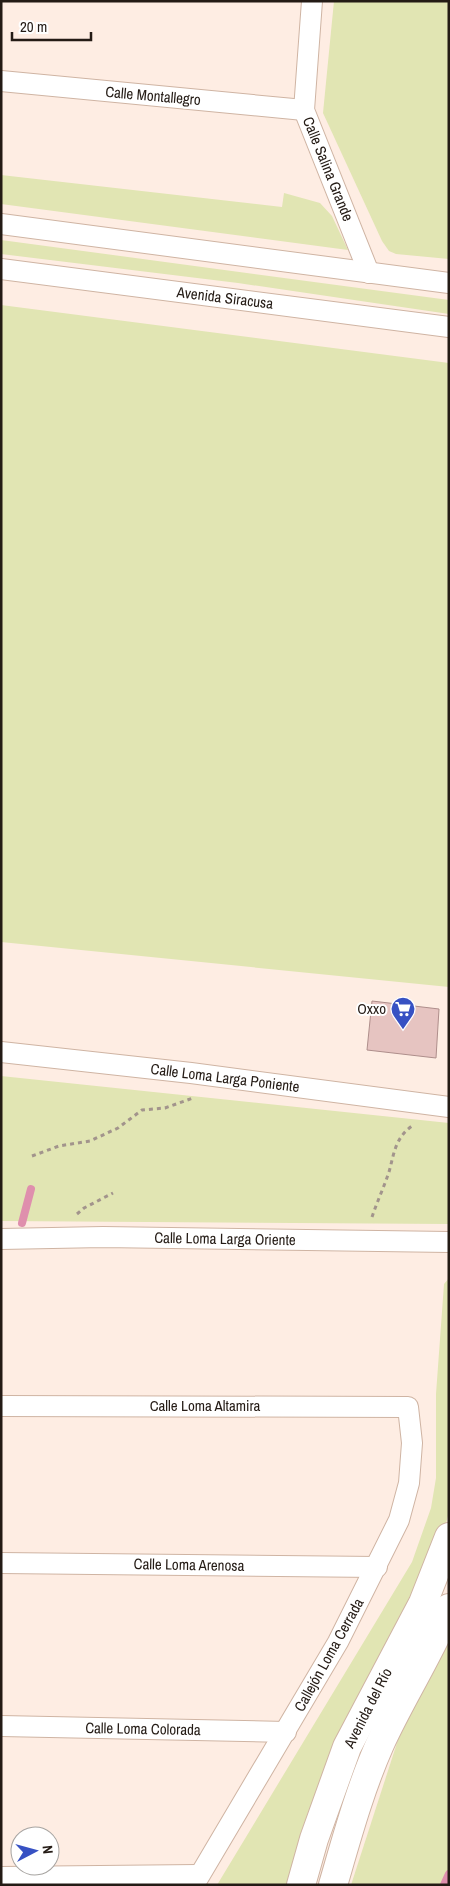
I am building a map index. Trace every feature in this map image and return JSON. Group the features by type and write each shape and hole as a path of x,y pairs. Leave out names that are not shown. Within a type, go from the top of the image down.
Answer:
{"street":[{"name":"Calle Salina Grande","path":"312,1 304,110 369,273"},
{"name":"Calle Montallegro","path":"1,81 304,110"},
{"path":"1,224 449,282"},
{"name":"Avenida Siracusa","path":"1,269 449,327"},
{"name":"Calle Loma Larga Poniente","path":"1,1052 191,1072 449,1107"},
{"name":"Calle Loma Larga Oriente","path":"1,1239 103,1237 449,1242"},
{"name":"Calle Loma Altamira","path":"1,1406 408,1407"},
{"name":"Callejón Loma Cerrada","path":"196,1880 338,1642 399,1520 409,1483 412,1443 408,1407"},
{"name":"Avenida del Río","path":"301,1885 314,1839 348,1747 423,1602 449,1537"},
{"name":"Calle Loma Arenosa","path":"1,1563 377,1567"},
{"name":"Avenida del Río","path":"333,1885 358,1799 381,1744 439,1632 449,1608"},
{"name":"Calle Loma Colorada","path":"1,1726 286,1732"},
{"path":"1,1878 196,1880"}],"path":[{"path":"32,1156 59,1146 90,1141 118,1128 142,1110 165,1108 200,1096"},
{"path":"371,1222 389,1170 393,1151 400,1138 409,1128 419,1122"},
{"path":"72,1218 84,1208 113,1193"}],"green space":[{"path":"334,1 449,1 449,259 396,254 389,251 382,241 323,113"},
{"path":"1,175 282,207 284,193 320,203 332,216 348,250 1,204"},
{"path":"1,240 449,300 449,314 238,283 1,254"},
{"path":"1,305 449,363 449,987 1,942"},
{"path":"1,1076 449,1123 449,1224 1,1221"},
{"path":"449,1278 449,1512 438,1553 308,1812 288,1885 217,1885 412,1562 431,1508 436,1478 436,1394 444,1284"},
{"path":"449,1641 449,1885 351,1885 407,1712"}],"building":[{"name":"Oxxo","path":"372,1001 439,1009 436,1058 367,1050"}],"waterway":[{"path":"22,1223 31,1189"},
{"path":"444,1885 449,1874"}],"place":[{"name":"Oxxo","path":"403,1030"}]}
